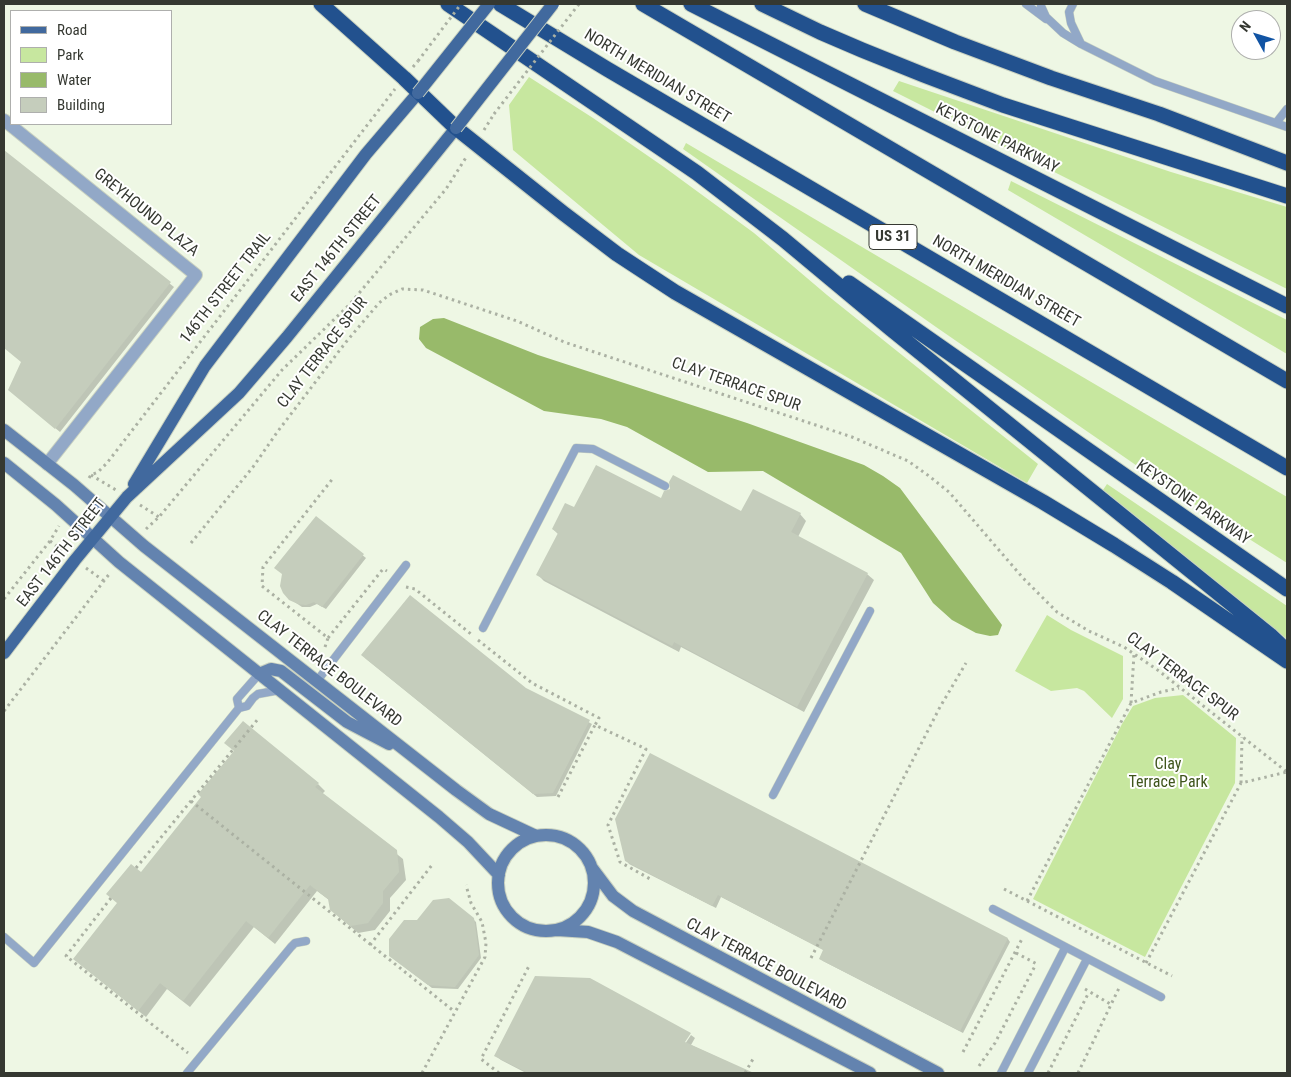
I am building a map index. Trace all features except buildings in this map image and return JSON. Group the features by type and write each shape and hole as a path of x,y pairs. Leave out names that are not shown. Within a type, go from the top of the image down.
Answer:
{"highway":[{"path":"321,4 404,78 456,128 591,235 675,292 1043,502 1114,545 1172,582 1287,661"},
{"path":"448,4 688,168 783,239 890,329 1270,635 1287,651"},
{"name":"NORTH MERIDIAN STREET","path":"500,4 607,69 1287,468"},
{"path":"644,4 1287,381"},
{"name":"KEYSTONE PARKWAY","path":"691,4 1287,306"},
{"path":"762,4 820,32 924,76 994,102 1287,196"},
{"path":"865,4 955,42 1051,78 1150,111 1287,163"},
{"name":"KEYSTONE PARKWAY","path":"783,239 862,292 1287,589"}],"main road":[{"name":"EAST 146TH STREET","path":"127,497 205,366 366,154 418,93 489,4"},
{"name":"EAST 146TH STREET","path":"4,653 92,538 127,497 238,393 287,337 456,128 553,4"}],"street":[{"name":"GREYHOUND PLAZA","path":"10,125 196,275 47,464"},
{"name":"CLAY TERRACE BOULEVARD","path":"4,430 144,546 489,814 536,836"},
{"path":"4,463 56,505 119,562 439,817 468,842 499,875"},
{"path":"259,674 271,669 281,671 347,722 418,758"},
{"path":"556,930 577,920 590,902 594,880 592,868 580,848 570,841 558,836 536,836 520,843 508,854 502,864 499,875 500,896 510,915 518,922 532,928 548,931 588,932 617,942 870,1073"},
{"name":"CLAY TERRACE BOULEVARD","path":"592,868 613,896 633,912 938,1073"}],"lane":[{"path":"1026,4 1081,44 1155,81 1287,127"},
{"path":"1041,4 1046,17 1064,33"},
{"path":"1073,4 1069,12 1071,23 1081,44"},
{"path":"1276,124 1287,109"},
{"path":"483,628 576,448 593,449 665,486"},
{"path":"317,681 406,566"},
{"path":"773,795 870,611"},
{"path":"239,708 237,699 259,674"},
{"path":"4,937 34,963 239,708 247,706 258,694 280,690"},
{"path":"993,909 1161,997"},
{"path":"187,1073 291,947 306,941"},
{"path":"1001,1073 1065,948"},
{"path":"1028,1073 1087,959"}],"path":[{"path":"418,61 461,4"},
{"path":"486,128 494,114 579,4"},
{"name":"146TH STREET TRAIL","path":"91,474 98,472 107,464 377,112"},
{"path":"159,517 282,370 350,304 446,189 462,166"},
{"name":"CLAY TERRACE SPUR","path":"190,543 254,467 278,431 379,303 396,291 409,288 423,290 518,322 564,342 852,437 908,461 949,492 1004,557 1051,608 1071,622 1124,647 1287,772"},
{"path":"325,647 328,638 262,586 263,567 334,477"},
{"path":"4,599 50,541"},
{"path":"4,711 104,581"},
{"path":"406,587 415,590 532,683 599,718 558,797"},
{"path":"1027,900 1131,703 1134,654"},
{"path":"812,958 940,707 966,662"},
{"path":"1131,703 1161,692 1179,688"},
{"path":"136,868 258,719"},
{"path":"595,725 646,749 608,825 620,862 652,880"},
{"path":"1146,963 1241,783 1242,737"},
{"path":"1241,783 1287,772"},
{"path":"191,800 454,1012"},
{"path":"370,945 432,866"},
{"path":"422,1073 486,957 486,943 482,922 471,903 466,885"},
{"path":"1004,889 1172,976"},
{"path":"111,898 66,956 197,1061"},
{"path":"963,1052 1039,907"},
{"path":"979,1066 995,1043 1036,964"},
{"path":"499,1073 481,1059 529,966"},
{"path":"1078,1073 1124,978"},
{"path":"1048,1073 1089,992"},
{"path":"745,1073 753,1059"}],"green space":[{"path":"529,77 664,167 754,233 827,295 1038,464 1027,483 639,255 513,150 509,105"},
{"path":"899,81 1171,172 1287,207 1287,289 893,91"},
{"path":"686,143 1287,497 1287,563 1172,490 936,327 683,149"},
{"path":"1011,181 1287,320 1287,354 1008,190"},
{"path":"1107,484 1287,606 1287,639 1103,490"},
{"path":"1047,615 1071,630 1123,656 1123,699 1112,718 1084,691 1077,688 1051,691 1015,671"},
{"name":"Clay Terrace Park","path":"1183,695 1236,738 1235,783 1145,957 1033,899 1133,706 1155,698"}],"water":[{"path":"444,318 538,355 747,423 864,465 900,488 1002,625 998,635 990,636 976,633 952,620 933,603 901,553 763,471 708,472 627,427 601,419 544,411 426,348 419,339 420,327 433,319"}]}
